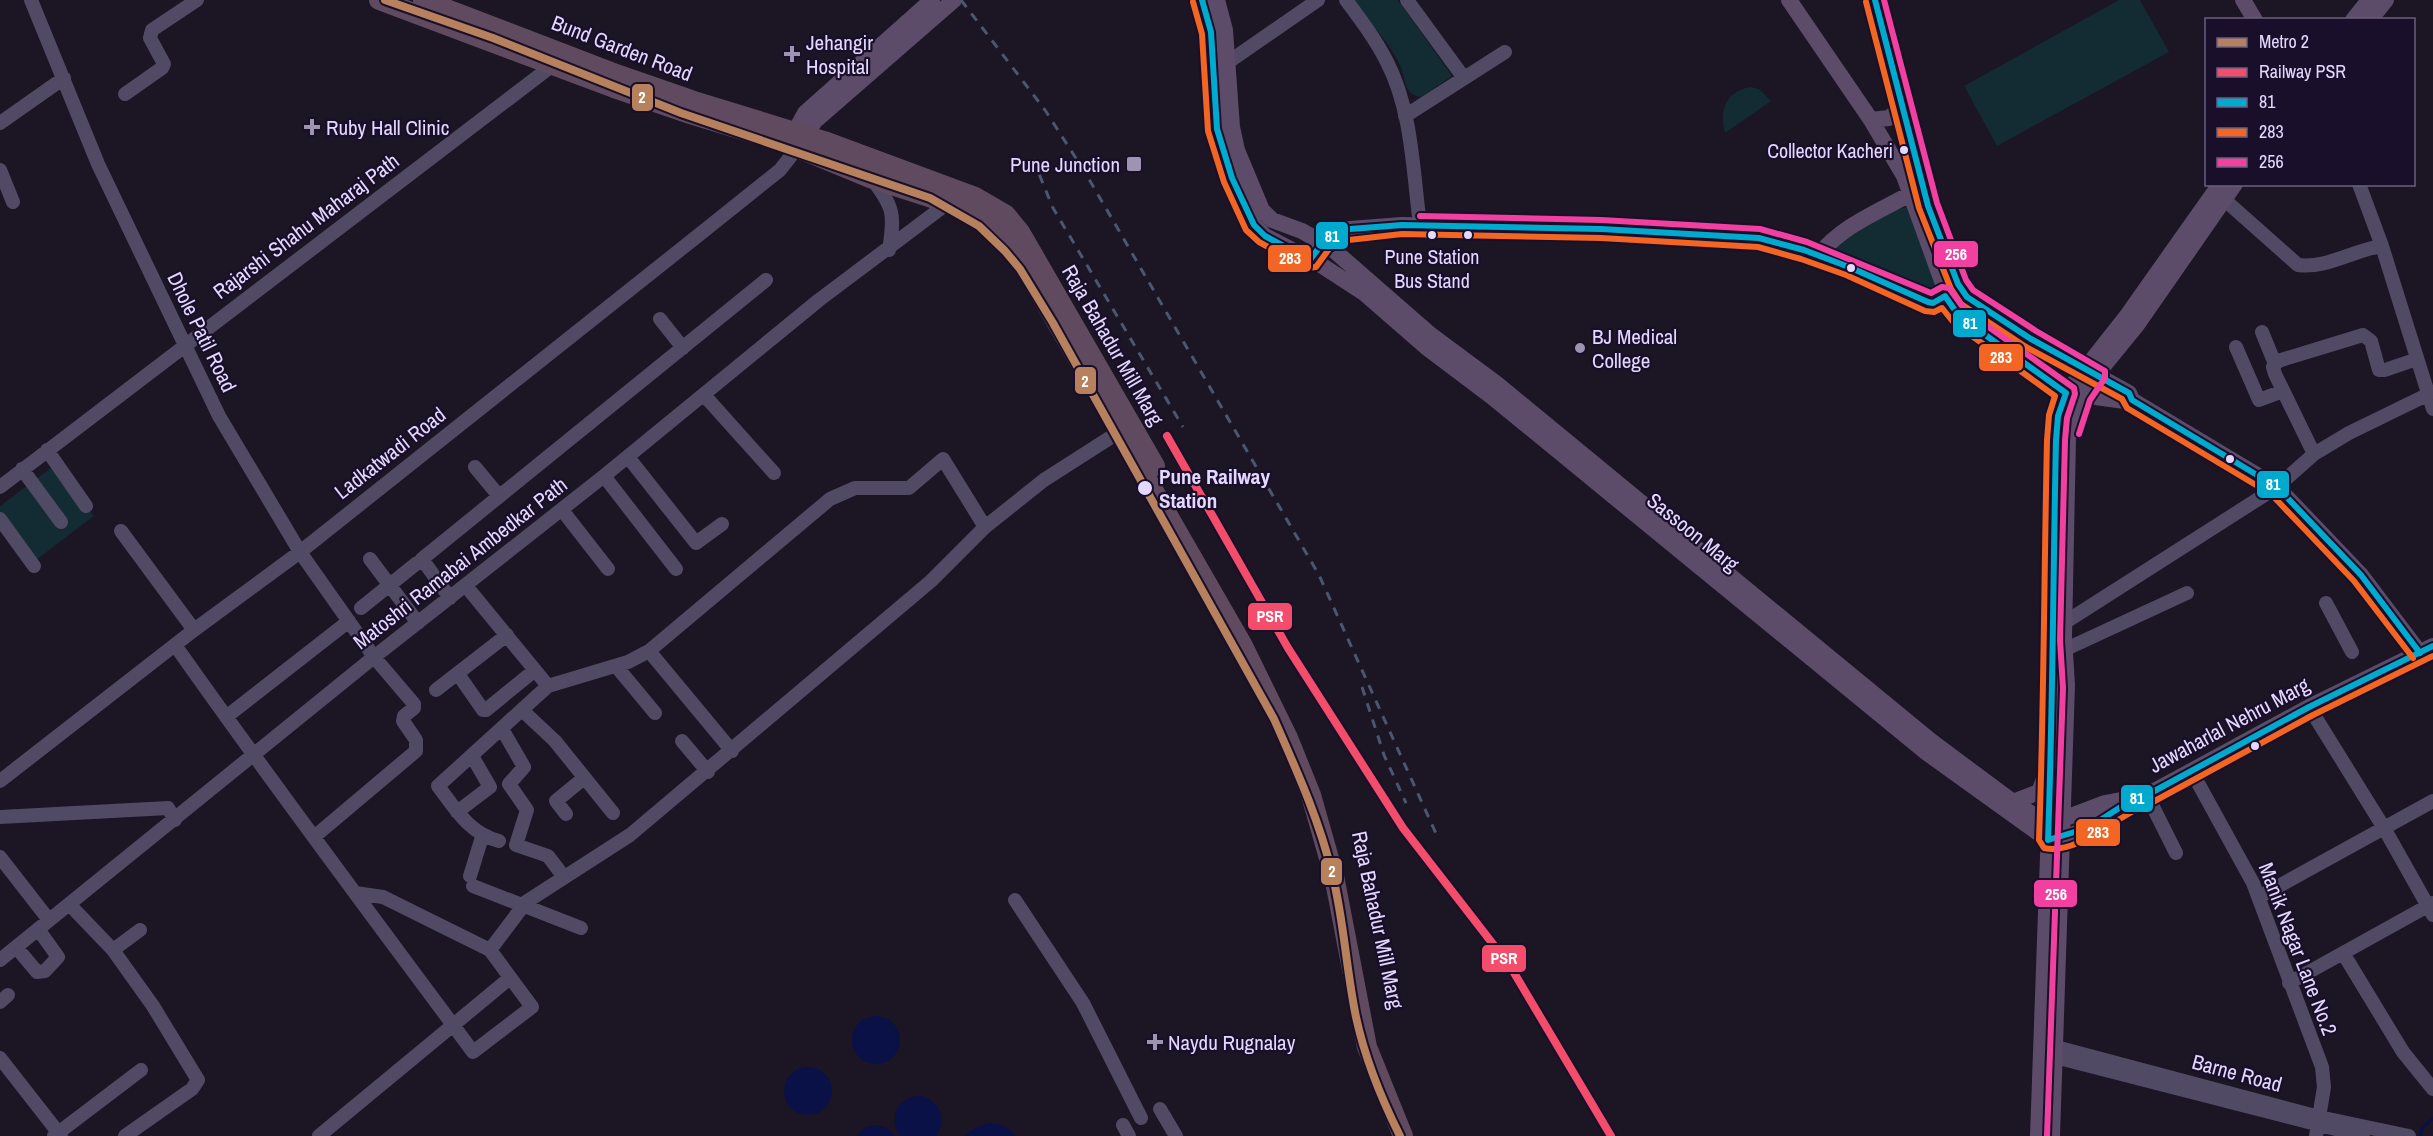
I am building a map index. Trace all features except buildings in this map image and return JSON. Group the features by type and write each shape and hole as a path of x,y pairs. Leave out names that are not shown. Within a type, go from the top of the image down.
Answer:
{"highway":[{"name":"Bund Garden Road","path":"379,0 690,114 796,139"},
{"name":"Bund Garden Road","path":"423,0 796,139"},
{"name":"Raja Bahadur Mill Marg","path":"796,139 870,178 986,218 998,227 1031,278 1242,644 1303,773 1334,876 1367,1047 1403,1136"},
{"name":"Raja Bahadur Mill Marg","path":"796,139 975,197 1006,215 1020,232 1254,638 1300,732 1324,790 1347,873 1379,1043 1402,1104 1418,1136"}],"main road":[{"path":"796,139 915,23 932,0"},
{"path":"915,23 954,0"},
{"name":"Sassoon Marg","path":"1214,0 1225,30 1232,127 1237,150 1253,192 1262,210 1272,220 1323,242 1426,347 1491,396 1927,753 2055,831"},
{"name":"Sassoon Marg","path":"1214,0 1211,32 1217,129 1226,162 1251,221 1265,236 1366,287 1497,384 1931,741 2055,831"},
{"path":"1789,0 1871,120 1904,176 1945,296 1959,315 2066,393 2125,402 2132,400"},
{"path":"1875,0 1928,206 1958,284 1968,297 2031,339 2129,393 2132,400 2277,487 2361,575 2427,650"},
{"path":"2243,0 2254,18"},
{"path":"2355,18 2369,0"},
{"path":"2372,18 2386,0"},
{"path":"1871,120 1889,118 1897,111 1899,98"},
{"path":"2052,1136 2055,1052 2055,831 2052,759 2054,688 2051,640 2058,416 2066,393 2090,370 2126,317 2219,192"},
{"path":"1818,256 1829,242 1846,230 1910,194"},
{"path":"1310,260 1323,242 1336,233 1350,229 1420,225 1601,228 1759,238 1818,256 1933,303 1958,284"},
{"path":"2038,1136 2055,831 2067,685 2064,623 2068,438 2090,370"},
{"name":"Jawaharlal Nehru Marg","path":"2055,831 2105,803 2147,795 2308,706 2427,650"},
{"path":"2013,802 2039,792 2052,759"}],"street":[{"path":"125,94 162,68 164,64 150,38 152,30 197,0"},
{"path":"1227,63 1318,0"},
{"path":"1346,0 1388,62 1405,116 1420,225"},
{"path":"1407,0 1464,78"},
{"name":"Dhole Patil Road","path":"33,1 98,164 219,416 300,552 374,657 414,704 414,708 404,716 403,721 416,740 417,748 393,772 314,837"},
{"path":"1405,116 1505,52"},
{"name":"Rajarshi Shahu Maharaj Path","path":"0,487 553,65"},
{"path":"0,123 64,78"},
{"name":"Ladkatwadi Road","path":"0,781 194,630 300,552 771,177 796,139"},
{"path":"0,170 13,202"},
{"path":"870,178 889,201 893,211 889,250"},
{"path":"2360,186 2431,393 2433,409"},
{"path":"2219,192 2298,265 2310,267 2382,246"},
{"name":"Matoshri Ramabai Ambedkar Path","path":"0,960 254,757 374,657 628,457 819,300 889,250 948,203"},
{"path":"450,598 422,559 766,280"},
{"path":"660,319 683,348"},
{"path":"2262,332 2275,364 2275,374 2314,454"},
{"path":"2275,364 2285,358 2363,335 2371,341 2379,370 2418,359"},
{"path":"2236,347 2259,400 2283,391"},
{"path":"2064,623 2277,487 2314,454 2349,433 2431,393"},
{"path":"704,395 774,473"},
{"path":"490,950 521,906 630,835 708,772 931,581 985,527 1044,480 1119,432"},
{"path":"48,450 86,506"},
{"path":"628,457 696,543 722,524"},
{"path":"499,841 482,837 473,831 438,786 548,686 616,666 649,651 830,499 855,488 909,488 943,459 985,527"},
{"path":"475,467 499,496"},
{"path":"22,469 61,522"},
{"path":"604,476 676,569"},
{"path":"562,510 608,569"},
{"path":"0,519 34,566"},
{"path":"121,531 194,630"},
{"path":"370,559 418,623"},
{"path":"361,608 417,563"},
{"path":"466,586 548,686"},
{"path":"2064,650 2187,593"},
{"path":"2326,603 2352,652"},
{"path":"226,717 349,621"},
{"path":"436,690 507,635"},
{"path":"175,645 254,757 473,1052 532,1007 490,950 383,897 355,893"},
{"path":"649,651 732,751"},
{"path":"616,666 655,713"},
{"path":"458,674 486,710 535,670"},
{"path":"2289,983 2431,908 2308,706"},
{"path":"523,711 555,741 613,813"},
{"path":"502,729 524,767 509,784 527,810 516,845 548,856 564,877"},
{"path":"682,741 708,772"},
{"path":"458,812 490,786 472,756"},
{"name":"Manik Nagar Lane No.2","path":"2192,772 2259,897 2322,1067 2324,1087 2317,1126"},
{"path":"566,814 556,801 584,778"},
{"path":"2147,795 2176,853"},
{"path":"2259,897 2433,801"},
{"path":"0,817 168,808 175,820"},
{"path":"482,837 471,881 521,906 581,928"},
{"path":"0,857 44,924 58,957 45,971 37,972 16,947"},
{"path":"1015,900 1083,1003 1141,1118"},
{"path":"69,903 113,950 153,1006 198,1080 192,1089 125,1136"},
{"path":"113,950 140,930"},
{"path":"2343,953 2403,1052 2433,1089"},
{"path":"320,1136 510,978"},
{"name":"Barne Road","path":"2055,1052 2317,1126 2363,1136"},
{"path":"0,1058 58,1135 141,1070"},
{"path":"1160,1109 1176,1136"},
{"name":"Barne Road","path":"2317,1126 2409,1136"}],"shaded area":[{"path":"1353,0 1398,0 1452,76 1421,97 1411,93 1395,56"},
{"path":"2119,0 2140,0 2169,52 1997,146 1964,86"},
{"path":"1751,87 1759,89 1771,101 1725,133 1723,117 1726,103 1730,97 1742,89"},
{"path":"1910,206 1942,290 1931,295 1826,255 1833,247 1890,211"},
{"path":"55,465 94,516 36,560 0,512 0,506"},
{"path":"876,1016 893,1023 900,1040 893,1057 876,1064 859,1057 852,1040 859,1023"},
{"path":"808,1067 825,1074 832,1091 825,1108 808,1115 791,1108 784,1091 791,1074"},
{"path":"922,1096 934,1103 940,1112 941,1124 936,1136 900,1136 895,1122 898,1109 907,1099"},
{"path":"990,1123 1003,1125 1017,1136 964,1136 978,1126"},
{"path":"874,1125 885,1127 896,1136 856,1136 864,1128"}],"waterway":[{"path":"2421,1136 2422,1128 2433,1118"}],"railway":[{"path":"961,0 1045,110 1086,174 1319,575 1438,838"},
{"path":"1033,159 1053,208 1183,427"},
{"path":"1362,687 1384,755 1406,803"}],"metro line":[{"name":"2","path":"385,0 493,38 681,113 930,198 979,226 1005,251 1020,269 1053,323 1274,719 1321,833 1336,891 1360,1033 1374,1078 1400,1136"}],"rail line":[{"name":"PSR","path":"1167,436 1288,648 1403,828 1510,966 1611,1136"}],"transit line":[{"name":"81","path":"1202,0 1211,32 1217,129 1232,178 1254,225 1265,236 1310,260 1323,242 1336,233 1350,229 1402,225 1601,229 1759,238 1804,250 1849,267 1928,302 1933,303 1945,296 1959,316 2066,393 2058,416 2056,440 2048,840 2088,828 2130,801 2147,795 2309,707 2433,646"},
{"name":"81","path":"1875,0 1928,206 1958,284 1967,297 2031,339 2129,393 2132,400 2277,487 2361,575 2420,653"},
{"name":"256","path":"1884,0 1937,203 1966,280 1973,290 2036,331 2105,371 2105,378 2090,400 2079,434"},
{"name":"283","path":"1193,2 1202,34 1208,131 1224,182 1246,230 1259,242 1307,268 1316,267 1329,249 1340,241 1402,234 1601,238 1758,247 1846,275 1925,311 1934,312 1942,308 1954,323 2055,396 2049,415 2047,440 2039,840 2044,848 2057,849 2085,840 2139,808 2313,715 2433,656"},
{"name":"283","path":"1866,2 1919,208 1951,289 1961,304 2026,347 2122,399 2127,408 2271,494 2354,581 2413,658"},
{"name":"256","path":"1420,216 1601,220 1760,229 1807,242 1931,293 1942,287 1949,288 1965,310 2074,388 2075,394 2067,418 2065,440 2060,640 2063,688 2047,1136"}],"place":[{"name":"Jehangir Hospital","path":"792,54"},
{"name":"Ruby Hall Clinic","path":"312,127"},
{"name":"Collector Kacheri","path":"1904,150"},
{"name":"Pune Junction","path":"1134,164"},
{"name":"Pune Station Bus Stand","path":"1432,235"},
{"name":"BJ Medical College","path":"1580,348"},
{"name":"Pune Railway Station","path":"1145,488"},
{"name":"Naydu Rugnalay","path":"1155,1042"}]}
